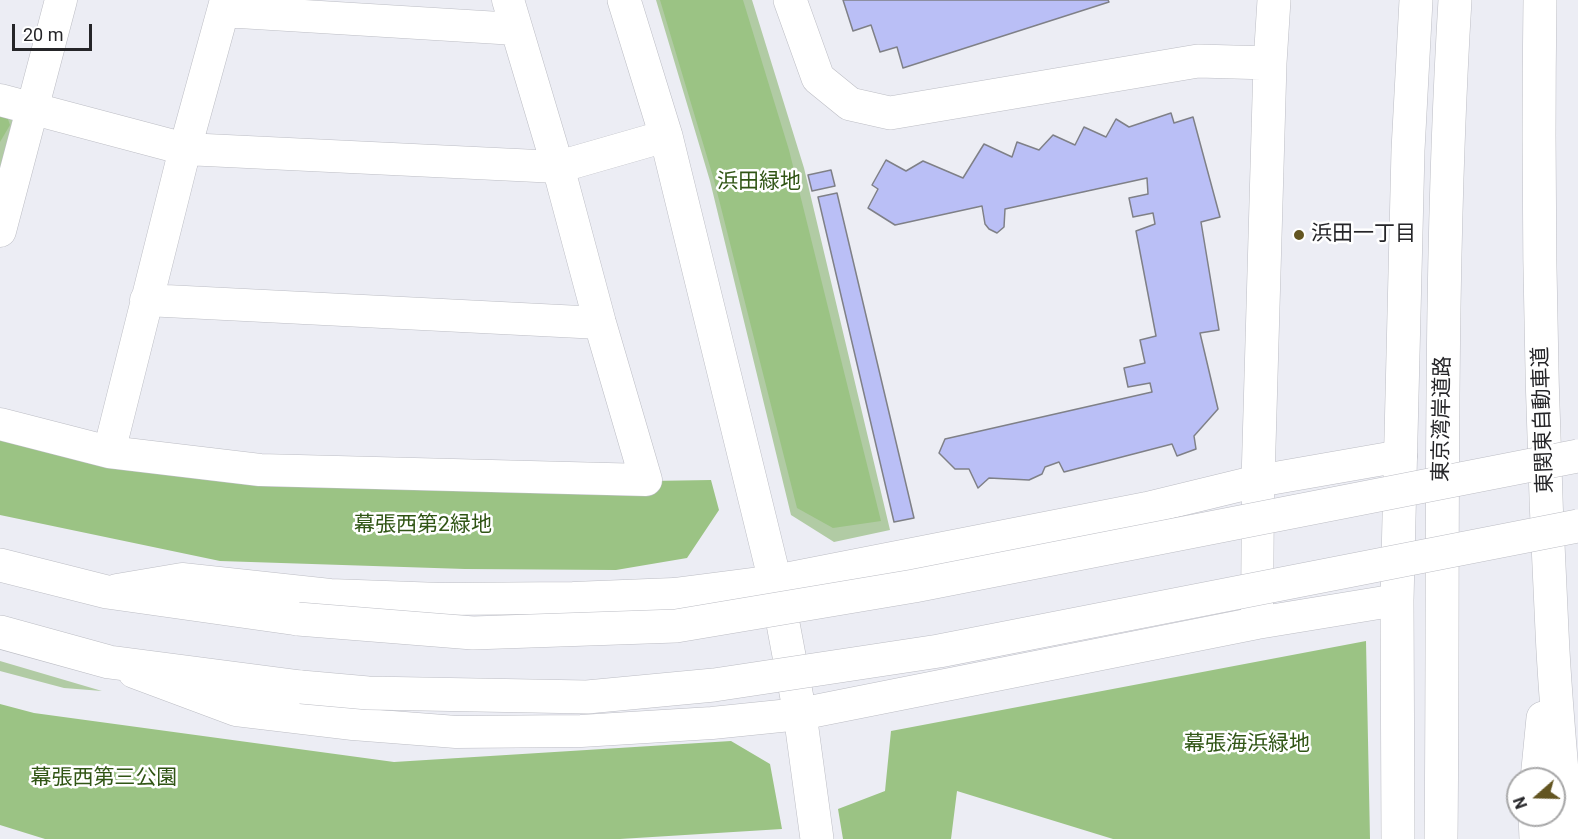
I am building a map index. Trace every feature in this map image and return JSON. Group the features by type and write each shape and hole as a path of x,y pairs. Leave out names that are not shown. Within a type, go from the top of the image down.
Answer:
{"main road":[{"path":"624,0 666,136 775,581 800,714 817,839"},
{"path":"790,0 818,78 850,104 890,113 1198,61 1270,63"},
{"path":"1258,481 1270,63 1274,0"},
{"path":"1398,839 1397,600 1408,150 1416,0"},
{"name":"東京湾岸道路","path":"1441,839 1443,396 1450,77 1455,0"},
{"name":"東関東自動車道","path":"1540,0 1538,119 1542,348 1552,632 1568,839"},
{"path":"0,565 107,592 298,620 473,633 676,626 914,586 1578,456"},
{"path":"0,632 109,662 301,687 368,693 586,697 714,685 939,651 1578,526"},
{"path":"1538,767 1552,632"}],"street":[{"path":"0,231 61,0"},
{"path":"0,424 109,452 260,470 646,480 558,167 512,14 224,6 146,300 109,452"},
{"path":"0,100 185,149 558,167 666,136"},
{"path":"146,300 600,323"},
{"path":"107,592 182,579 330,595 573,598 674,594 775,581 1147,508 1258,481 1401,456"},
{"path":"1257,623 1258,481"},
{"path":"109,662 236,710 353,724 456,732 581,731 711,723 800,714 1257,623 1397,600"}],"green space":[{"name":"浜田緑地","path":"656,0 752,0 804,168 890,530 834,542 791,515 710,181"},
{"name":"浜田緑地","path":"660,0 743,0 789,150 881,521 833,528 797,508 714,180"},
{"path":"0,106 4,107 10,125 0,142"},
{"path":"0,110 21,115 0,202"},
{"name":"幕張西第2緑地","path":"0,435 465,484 711,480 719,510 687,558 616,570 465,569 220,561 0,515"},
{"name":"幕張海浜緑地","path":"1366,641 1370,839 1113,839 957,791 951,839 843,839 838,809 885,791 891,731"},
{"path":"0,661 102,691 64,688 0,671"},
{"name":"幕張西第三公園","path":"0,704 34,713 394,762 731,741 770,764 782,829 620,839 45,839 0,825"}],"building":[{"path":"843,0 1108,0 1109,2 903,68 897,47 880,52 871,25 853,31"},
{"path":"1171,113 1174,123 1193,117 1220,217 1201,222 1219,330 1200,333 1218,409 1194,436 1196,449 1177,456 1172,444 1064,472 1059,462 1045,467 1042,474 1029,480 989,478 978,488 969,469 955,469 939,453 945,439 1152,392 1150,383 1128,387 1124,368 1145,363 1140,340 1156,336 1136,231 1155,224 1153,213 1133,217 1129,198 1148,194 1147,178 1005,209 1004,227 997,233 985,224 982,206 895,225 868,208 878,189 872,185 886,160 906,171 923,161 963,178 984,144 1012,157 1017,142 1039,150 1053,135 1075,145 1084,127 1106,137 1116,119 1129,127"},
{"path":"831,170 835,186 812,191 808,175"},
{"path":"837,193 914,518 894,522 818,197"}],"place":[{"name":"浜田一丁目","path":"1299,235"}]}
